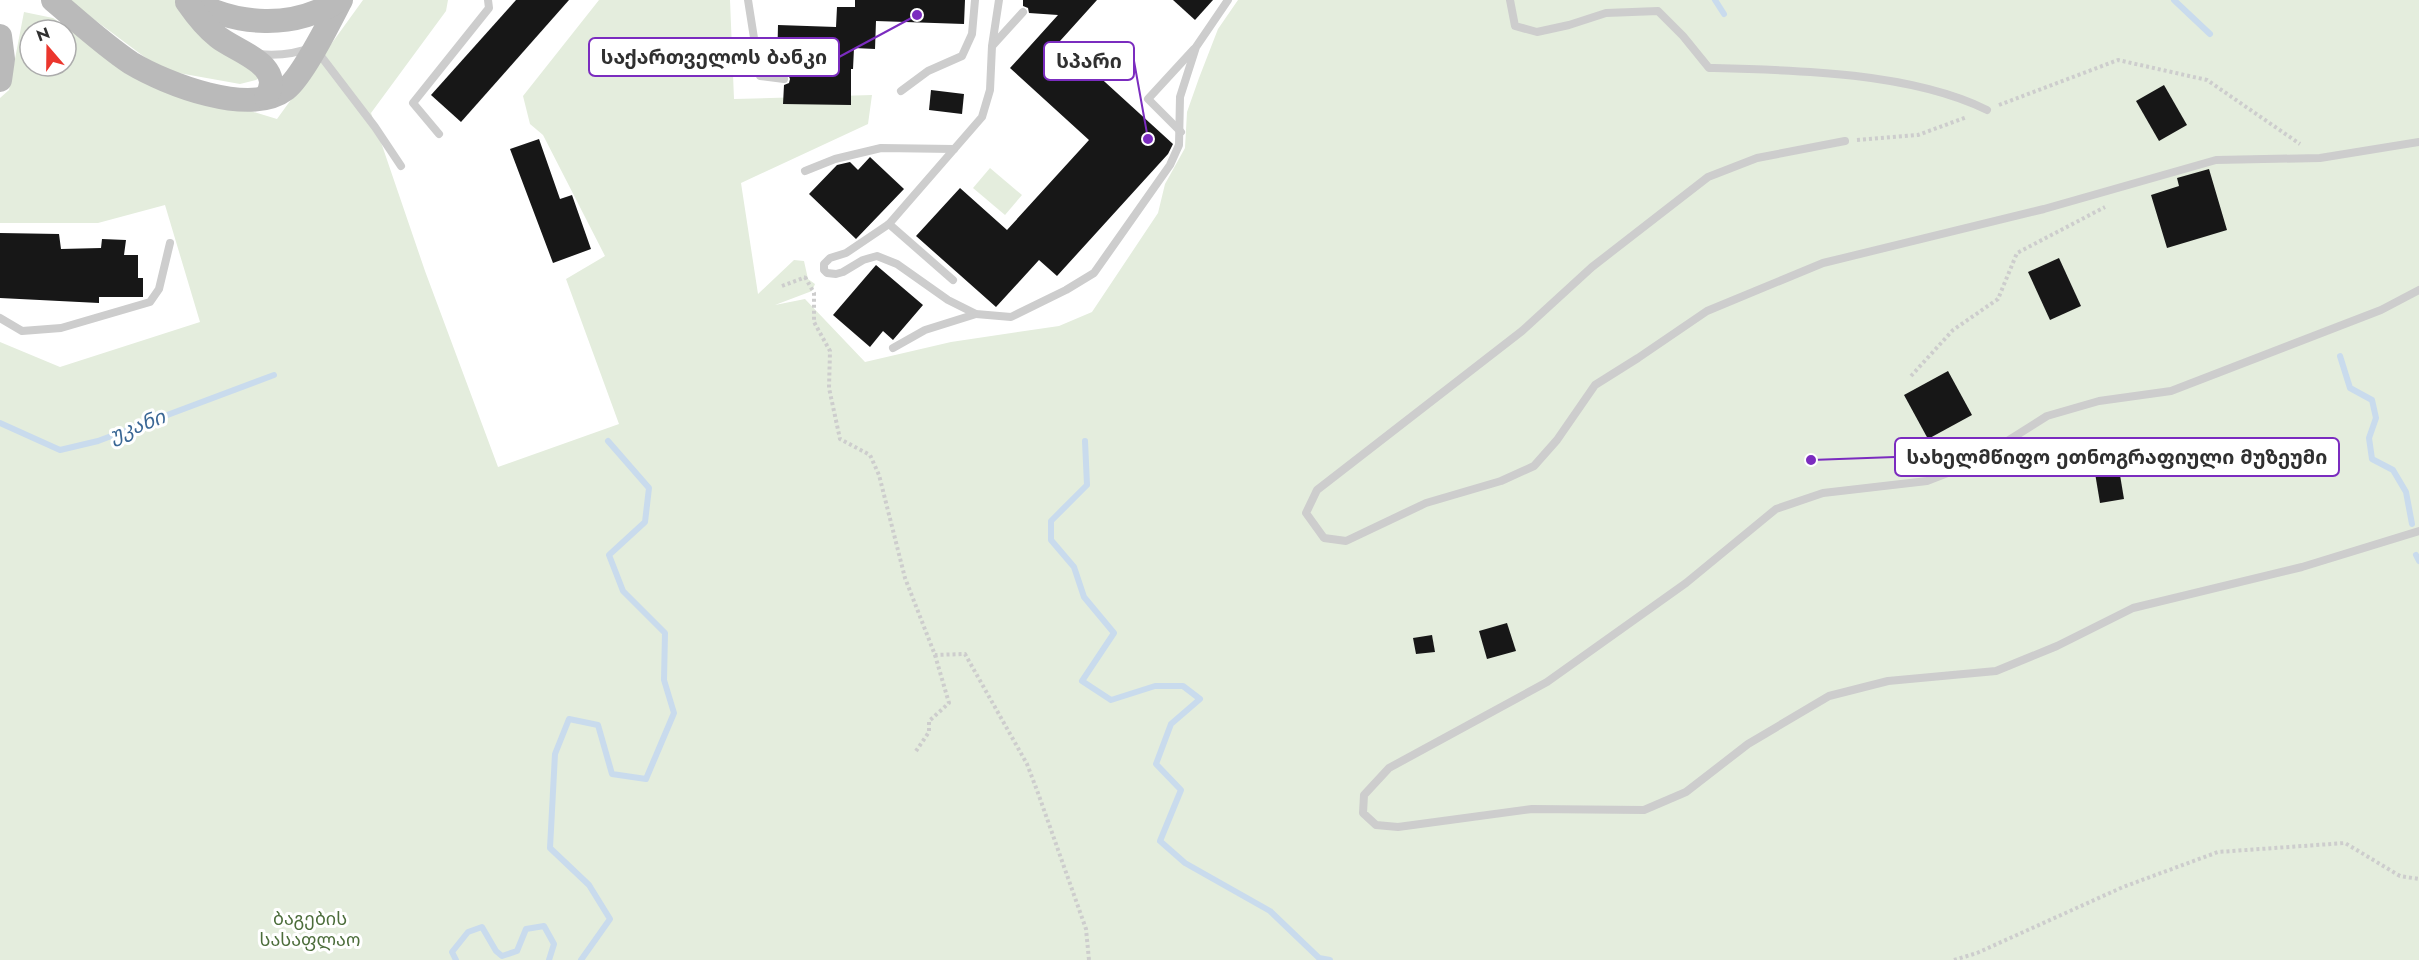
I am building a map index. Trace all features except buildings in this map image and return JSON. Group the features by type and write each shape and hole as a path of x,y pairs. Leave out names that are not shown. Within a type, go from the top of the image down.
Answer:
{"street":[{"path":"53,0 130,62 161,79 182,87 231,99 253,100 285,90 294,82 340,0"},
{"path":"185,0 201,21 219,38 248,54 263,66 271,80 271,89 266,97"},
{"path":"190,0 208,10 248,20 273,22 292,20 324,10 340,0"},
{"path":"248,20 289,9 305,0"},
{"path":"0,36 3,59 0,80"}],"lane":[{"path":"440,134 413,103 489,8 488,0"},
{"path":"748,0 760,76 784,79"},
{"path":"901,90 928,71 962,56 972,34 975,0"},
{"path":"999,0 992,46 990,90 982,117 890,224 846,253 830,258 824,264 826,273 836,274 863,260 877,256 888,259 948,300 976,314 1011,317 1066,290 1094,273 1170,165 1179,145 1181,132 1180,97 1196,47"},
{"path":"1181,132 1148,99 1196,47 1228,0"},
{"path":"1510,0 1515,26 1537,32 1569,26 1606,13 1658,11 1683,36 1709,68 1792,70 1865,78 1964,98 1987,110"},
{"path":"992,46 1023,12"},
{"path":"248,54 282,55 298,53 314,47 375,127 401,166"},
{"path":"1845,141 1757,158 1708,177 1592,267 1522,331 1317,490 1306,513 1324,538 1346,541 1426,503 1501,481 1534,466 1557,441 1595,385 1707,311 1823,262 2044,209 2216,160 2320,158 2419,142"},
{"path":"805,171 835,159 881,148 954,148"},
{"path":"890,224 953,280"},
{"path":"0,318 22,331 61,328 150,302 159,290 170,243"},
{"path":"2419,290 2381,310 2171,391 2099,401 2047,416 1971,464 1927,481 1823,493 1776,509 1686,583 1547,682 1389,768 1364,795 1363,813 1376,825 1398,826 1532,809 1644,810 1686,792 1748,744 1829,696 1888,681 1996,671 2057,646 2133,608 2302,567 2419,531"},
{"path":"892,348 926,330 976,314"}],"path":[{"path":"1845,141 1918,135 2118,60 2207,80 2320,158"},
{"path":"1911,376 1953,330 1998,299 2016,253 2108,206"},
{"path":"782,286 824,270"},
{"path":"805,277 814,293 814,322 830,351 829,388 840,439 870,455 879,476 905,578 935,655 949,702 929,721 929,732 916,751"},
{"path":"935,655 965,654 1027,764 1086,929 1089,960"},
{"path":"1954,960 1977,953 2123,887 2218,852 2345,843 2400,876 2419,879"}],"green space":[{"path":"68,0 179,0 269,72 256,80 240,84 162,70"},
{"name":"ბაგების სასაფლაო","path":"363,0 448,0 446,11 371,113 425,271 498,467 619,424 566,279 605,256 543,135 530,124 523,96 599,0 730,0 734,99 872,95 868,124 741,183 758,294 794,260 804,261 808,279 815,284 812,291 775,305 805,299 865,362 951,342 1059,326 1092,312 1158,213 1165,184 1185,148 1187,112 1199,78 1218,29 1238,0 2419,0 2419,960 0,960 0,342 60,367 200,322 165,205 98,223 0,223 0,98 9,90 18,43 18,78 78,78 78,34 150,81 277,119"},
{"path":"24,12 53,18 23,18"},
{"path":"990,168 1022,195 1005,215 973,188"}],"waterway":[{"path":"1715,0 1724,14"},
{"path":"2174,0 2210,34"},
{"path":"2340,356 2350,388 2372,400 2376,418 2369,438 2372,459 2393,470 2406,492 2412,524"},
{"name":"უკანი","path":"0,423 60,450 98,441 274,375"},
{"path":"581,960 610,919 589,885 550,848 555,754 569,719 598,725 612,774 646,779 674,713 664,680 665,633 623,591 609,555 645,522 649,488 608,441"},
{"path":"1085,441 1087,485 1051,521 1051,540 1074,567 1084,597 1114,633 1082,681 1111,700 1155,686 1183,686 1200,699 1171,724 1156,764 1181,790 1160,841 1185,863 1270,911 1319,958 1330,960"},
{"path":"2416,555 2419,561"},
{"path":"456,960 452,952 468,932 482,927 496,951 502,956 517,951 526,929 544,926 554,944 549,960"}],"place":[{"name":"საქართველოს ბანკი","path":"917,15"},
{"name":"სპარი","path":"1148,139"},
{"name":"სახელმწიფო ეთნოგრაფიული მუზეუმი","path":"1811,460"}]}
